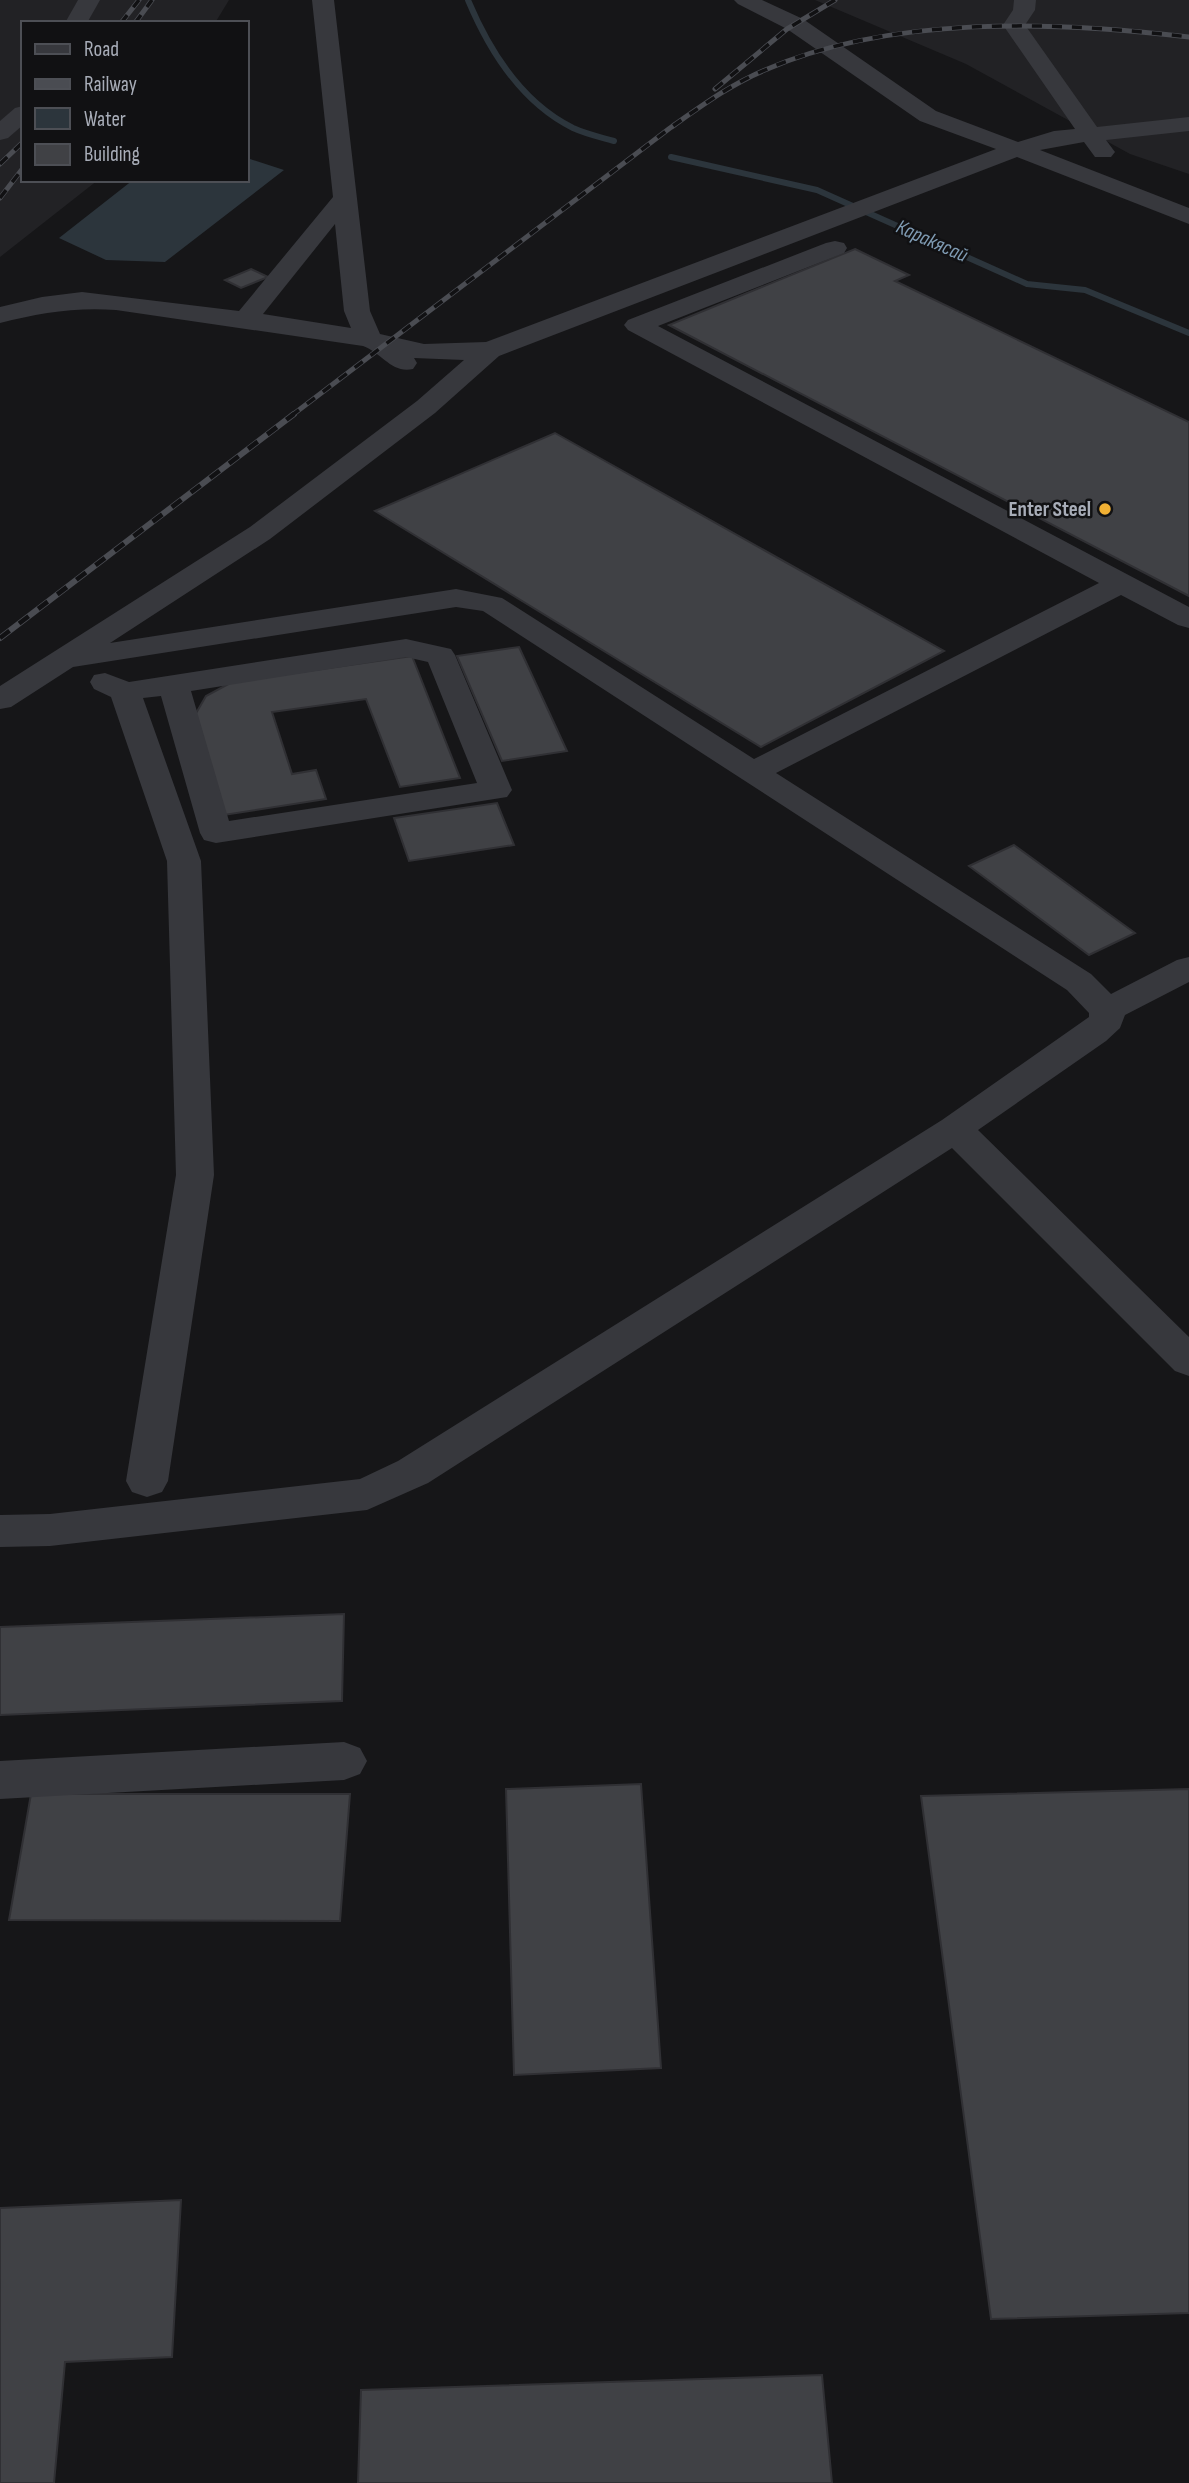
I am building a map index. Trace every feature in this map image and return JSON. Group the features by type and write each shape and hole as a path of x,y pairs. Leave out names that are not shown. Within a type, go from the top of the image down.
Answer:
{"street":[{"path":"77,21 89,0"},
{"path":"323,0 357,311 377,342 415,373 426,407"},
{"path":"744,0 796,24 928,116 1140,195 1189,217"},
{"path":"1025,0 1024,10 1014,25 1112,166 1189,193"},
{"path":"0,133 21,115"},
{"path":"0,315 42,305 82,300 116,302 316,329 412,352 490,350 1015,150 1054,138 1189,124"},
{"path":"1091,134 1189,142"},
{"path":"245,320 344,198"},
{"path":"835,248 637,325 1189,619"},
{"path":"316,329 357,311"},
{"path":"0,700 260,533 426,407 490,350"},
{"path":"753,772 1121,583"},
{"path":"0,1531 50,1530 367,1494 413,1472 956,1129 1093,1033 1107,1020 1107,1010 1079,982 492,604 456,598 63,659"},
{"path":"63,659 125,692 406,648 440,655 496,790 216,833 173,686"},
{"path":"125,692 184,861 195,1175 147,1481"},
{"path":"1107,1010 1189,968"},
{"path":"956,1129 1189,1361"},
{"path":"0,1780 344,1761"}],"shaded area":[{"path":"0,0 229,0 216,21 21,21 21,182 95,182 0,257"},
{"path":"815,0 1189,0 1189,174 1130,154 966,64"}],"water":[{"path":"248,158 284,170 165,262 106,260 59,238 130,182 248,182"}],"building":[{"name":"Enter Steel","path":"855,249 909,275 895,281 1189,422 1189,596 669,325"},
{"path":"251,269 268,277 241,288 225,280"},
{"path":"555,433 944,651 761,747 375,511"},
{"path":"519,647 567,751 502,761 457,656"},
{"path":"412,656 460,778 400,787 366,699 272,712 292,774 316,770 326,799 224,815 195,715 206,696 232,682"},
{"path":"497,803 514,845 409,861 394,818"},
{"path":"1014,845 1135,933 1089,955 969,866"},
{"path":"344,1614 342,1701 0,1715 0,1627"},
{"path":"641,1784 661,2068 514,2075 506,1789"},
{"path":"1189,1789 1189,2313 991,2319 921,1796"},
{"path":"31,1794 350,1794 340,1921 9,1920"},
{"path":"181,2200 172,2357 65,2362 54,2483 0,2483 0,2208"},
{"path":"822,2375 832,2483 358,2483 361,2390"}],"waterway":[{"name":"Каракясай","path":"468,0 486,38 523,90 555,117 573,128 614,141"},
{"name":"Каракясай","path":"671,157 817,190 1027,284 1085,290 1189,333"}],"railway":[{"path":"123,21 139,0"},
{"path":"136,21 152,0"},
{"path":"715,89 787,29 835,0"},
{"path":"291,416 670,128 728,89 765,70 814,52 866,39 919,31 1029,26 1189,37"},
{"path":"0,164 21,144"},
{"path":"0,198 21,171"},
{"path":"0,638 294,414"}],"place":[{"name":"Enter Steel","path":"1105,509"}]}
